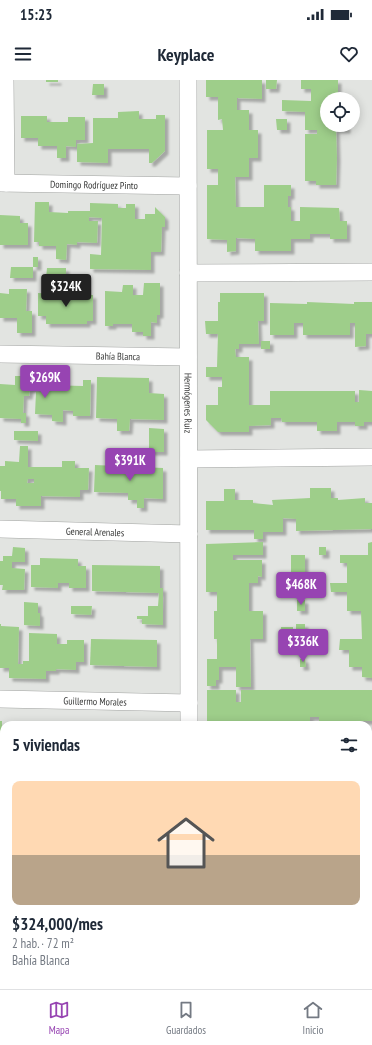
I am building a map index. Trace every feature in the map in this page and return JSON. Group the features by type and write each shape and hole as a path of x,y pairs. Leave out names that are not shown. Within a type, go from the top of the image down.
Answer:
{"street":[{"path":"3,183 5,80"},
{"name":"Hermógenes Ruiz","path":"188,80 189,721"},
{"name":"Domingo Rodríguez Pinto","path":"3,183 188,186"},
{"path":"188,273 372,272"},
{"name":"Bahía Blanca","path":"0,354 188,357"},
{"path":"189,459 372,458"},
{"name":"General Arenales","path":"0,529 189,534"},
{"name":"Guillermo Morales","path":"0,699 189,703"}],"building":[{"path":"46,80 58,80 58,82 46,82"},
{"path":"206,80 262,80 262,99 237,98 237,110 249,110 249,130 258,130 258,158 249,158 249,177 235,177 236,207 264,207 264,185 291,185 291,196 288,196 288,207 291,207 291,221 300,221 300,207 339,208 340,221 347,221 347,239 330,239 330,234 310,234 310,239 291,239 291,251 255,251 255,239 236,238 236,251 227,252 227,240 207,239 207,185 218,185 218,169 207,169 207,130 223,130 222,119 218,120 218,97 206,97"},
{"path":"266,80 277,80 276,89 266,89"},
{"path":"301,80 338,80 338,92 320,92 320,132 336,132 336,185 316,185 316,181 305,181 305,134 317,134 317,130 305,130 305,112 282,111 282,100 311,101 311,89 301,89"},
{"path":"93,84 104,84 104,95 92,95"},
{"path":"139,111 139,119 156,119 156,115 165,115 165,151 152,163 149,163 149,149 108,149 108,163 77,162 77,144 93,143 93,118 118,118 118,112"},
{"path":"21,116 47,116 47,122 68,122 68,117 85,117 85,140 76,140 76,147 66,146 66,158 57,158 57,146 38,146 38,138 21,138"},
{"path":"276,119 287,119 287,130 277,130"},
{"path":"35,202 49,202 49,212 68,213 68,211 90,211 90,203 118,204 118,208 126,208 126,204 135,204 135,219 145,219 145,214 155,214 155,207 165,217 165,227 162,227 161,252 151,252 151,270 90,269 90,254 101,255 102,218 89,217 89,221 98,221 97,243 77,242 77,245 67,244 66,260 56,259 56,246 39,246 39,242 34,242"},
{"path":"0,215 20,216 20,223 28,223 28,245 0,245"},
{"path":"33,257 38,257 38,267 33,267"},
{"path":"11,267 33,267 33,278 10,278"},
{"path":"47,268 66,268 66,278 46,278"},
{"path":"144,283 160,283 160,315 157,315 157,323 151,322 151,336 143,336 143,332 132,332 132,324 113,324 113,326 105,326 105,291 122,292 123,285 133,285 133,295 143,295"},
{"path":"55,288 66,289 66,299 76,299 76,294 93,295 93,321 87,321 87,324 46,324 46,316 38,316 38,293 55,294"},
{"path":"9,289 27,289 26,311 32,311 32,333 17,333 17,318 0,318 0,293 9,294"},
{"path":"220,293 264,293 264,321 258,321 259,344 239,344 239,349 235,349 236,357 249,357 249,405 270,405 270,391 355,391 355,402 359,402 359,390 372,391 372,422 364,422 364,426 355,426 355,422 337,422 337,431 317,431 317,422 282,422 281,418 271,418 271,425 249,426 249,432 218,432 206,420 206,405 218,405 218,387 222,387 222,377 206,377 206,367 217,367 218,334 206,334 205,321 218,321 218,302 220,302"},
{"path":"307,302 354,304 354,302 372,302 372,334 366,334 366,346 355,347 355,323 350,323 350,335 303,335 303,323 294,323 294,335 270,335 270,303 307,304"},
{"path":"261,341 270,341 270,349 261,349"},
{"path":"15,376 44,376 44,385 83,386 83,380 91,380 90,416 73,416 73,411 63,410 63,422 52,421 52,415 35,414 36,392 44,392 44,390 30,389 29,396 24,396 23,413 26,413 26,423 21,423 21,419 0,418 0,384 15,385"},
{"path":"97,377 149,378 149,393 164,394 164,420 130,419 129,431 117,431 117,419 96,418"},
{"path":"149,428 164,429 164,452 149,452"},
{"path":"14,431 38,431 38,441 14,440"},
{"path":"20,446 28,446 28,467 62,467 62,461 75,461 75,468 89,468 88,490 80,490 80,497 41,496 41,506 16,506 16,499 1,499 0,466 5,466 5,461 19,462","holes":["28,479 34,479 34,483 27,483"]},
{"path":"95,465 163,468 163,499 144,498 144,508 137,508 137,500 128,500 128,493 94,492"},
{"path":"310,488 331,488 331,498 338,498 338,500 365,498 365,503 372,503 372,529 296,531 296,519 283,518 283,532 263,532 263,539 254,539 254,530 206,530 206,501 224,501 224,489 235,489 235,500 253,500 253,503 273,505 272,500 310,498"},
{"path":"263,542 263,555 233,555 233,560 262,560 262,577 258,576 258,583 249,583 249,611 263,611 263,639 250,639 251,687 236,687 236,667 219,667 219,680 216,680 216,686 207,686 207,659 217,659 217,639 214,639 214,611 217,611 217,592 206,592 206,544"},
{"path":"372,542 372,678 362,677 362,667 349,667 349,650 339,650 340,639 362,639 361,611 347,611 347,592 331,592 330,583 347,583 347,563 340,563 340,555 368,555 368,543"},
{"path":"13,547 25,548 25,562 12,562 12,568 25,569 24,590 2,590 3,585 0,585 0,561 3,561 3,556 12,556"},
{"path":"319,547 326,547 326,555 319,555"},
{"path":"291,555 305,555 305,583 291,583"},
{"path":"40,558 78,559 78,566 86,566 86,588 69,588 69,583 58,583 58,588 31,587 31,565 40,565"},
{"path":"92,565 160,566 160,588 163,588 163,625 142,624 142,619 137,619 137,616 148,616 148,606 158,606 159,593 92,591"},
{"path":"297,600 305,600 305,611 297,611"},
{"path":"24,602 38,603 40,626 24,625"},
{"path":"71,606 92,606 91,615 71,614"},
{"path":"0,624 1,626 19,627 18,664 23,664 23,661 29,661 29,633 57,634 57,644 67,644 67,640 84,640 84,662 76,662 76,670 56,669 56,671 46,671 46,679 9,678 9,668 0,668"},
{"path":"296,624 305,624 305,639 296,639"},
{"path":"281,627 293,627 293,638 280,638"},
{"path":"91,639 157,640 157,667 90,665"},
{"path":"300,659 305,659 306,667 300,667"},
{"path":"207,690 236,690 236,702 241,702 241,690 372,690 372,721 319,721 319,717 310,717 310,721 207,721"}]}
